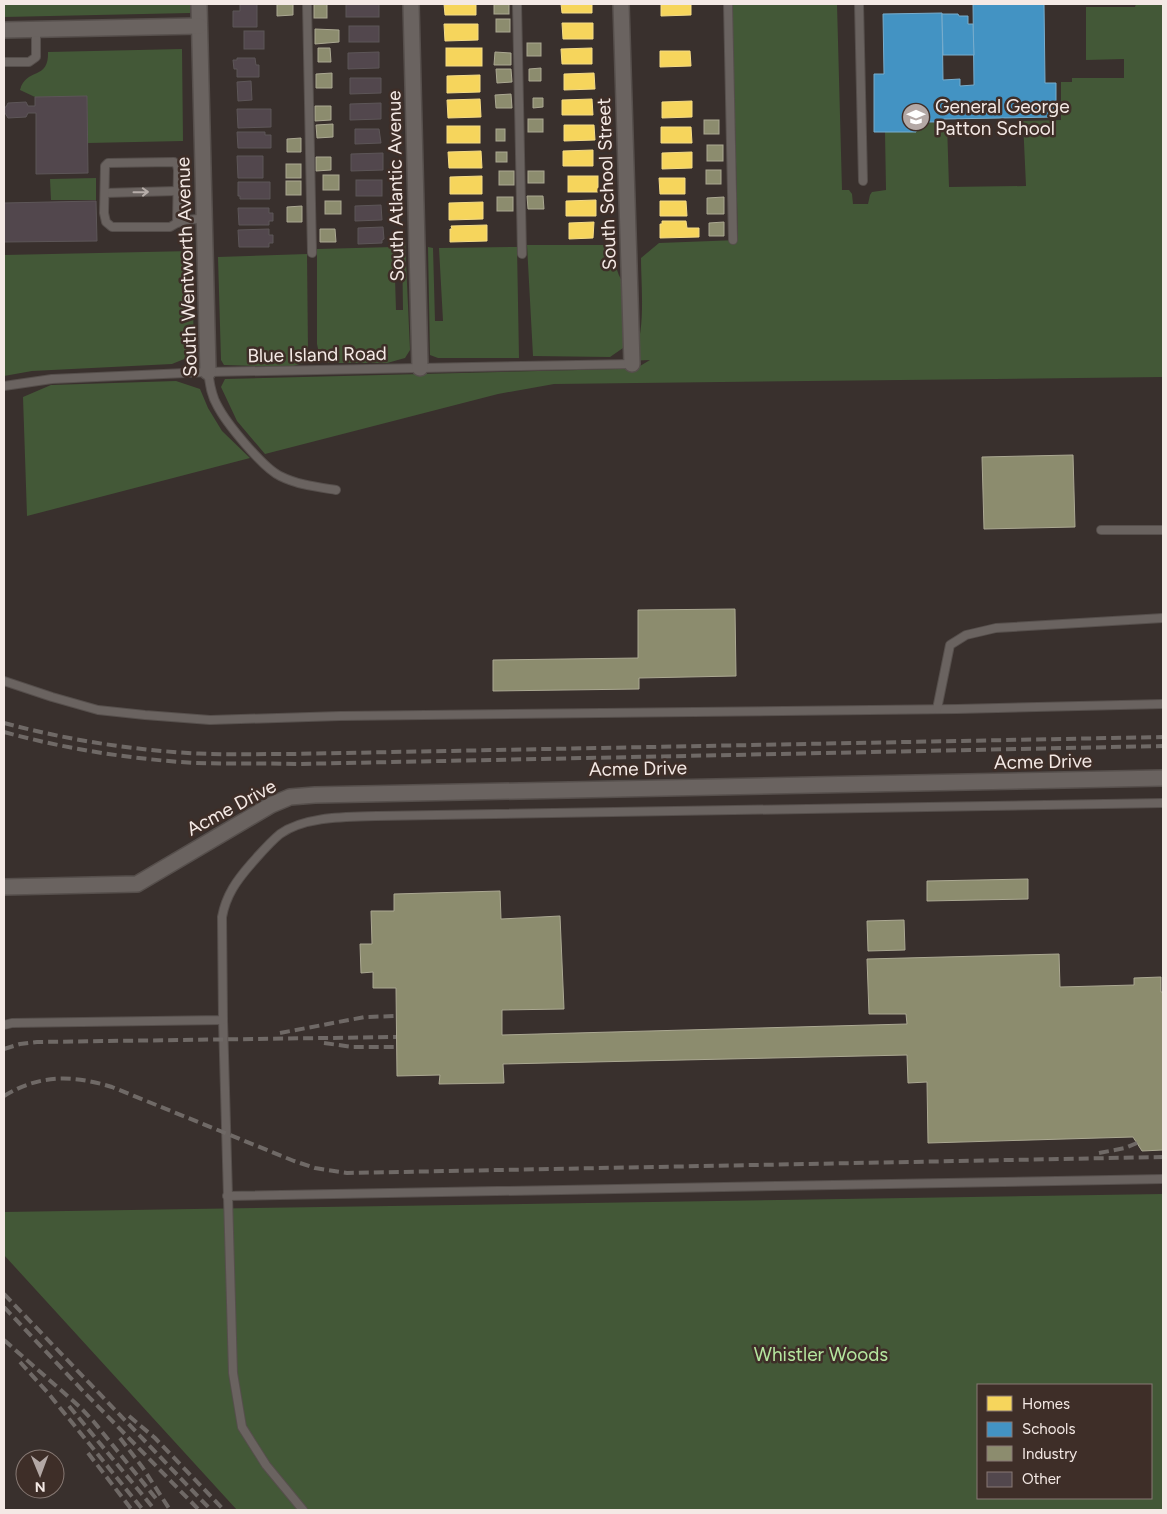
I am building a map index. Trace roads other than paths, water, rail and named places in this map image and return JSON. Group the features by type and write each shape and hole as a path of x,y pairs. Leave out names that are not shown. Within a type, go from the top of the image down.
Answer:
{"street":[{"name":"South Wentworth Avenue","path":"199,4 208,372"},
{"name":"South Atlantic Avenue","path":"411,4 420,368"},
{"name":"South School Street","path":"621,4 632,364"},
{"path":"4,30 199,26"},
{"name":"Acme Drive","path":"4,887 137,884 270,804 290,798 315,795 1163,778"}],"lane":[{"path":"307,4 312,253"},
{"path":"518,4 522,254"},
{"path":"728,4 733,240"},
{"path":"859,4 863,181"},
{"path":"4,62 29,62 36,57 36,30"},
{"path":"176,223 178,170 174,162 108,163 105,166 104,213 106,222 112,227 170,227 188,219 204,219"},
{"path":"104,193 177,192"},
{"name":"Blue Island Road","path":"4,386 52,378 208,372 632,364"},
{"name":"South Wentworth Avenue","path":"208,372 211,391 216,404 229,424 266,465 278,475 294,482 336,490"},
{"path":"1101,530 1163,530"},
{"path":"937,709 950,645 966,635 996,628 1163,618"},
{"path":"4,681 98,710 210,720 340,716 937,709 1163,704"},
{"path":"303,1510 266,1466 242,1427 233,1373 222,917 224,905 239,878 267,846 282,833 297,825 347,817 1163,803"},
{"path":"4,1025 12,1023 223,1020"},
{"path":"228,1196 1163,1179"}],"railway":[{"path":"4,723 49,734 118,746 201,754 291,754 1163,737"},
{"path":"4,732 98,752 146,759 195,763 298,764 1163,746"},
{"path":"280,1033 365,1017 396,1016"},
{"path":"4,1049 20,1044 37,1042 396,1037"},
{"path":"324,1043 353,1047 397,1047"},
{"path":"4,1096 17,1089 44,1080 70,1079 98,1083 294,1161 315,1168 347,1173 1163,1157"},
{"path":"1099,1153 1125,1148 1137,1143"},
{"path":"4,1294 211,1510"},
{"path":"4,1307 199,1510"},
{"path":"4,1340 80,1407 158,1501"},
{"path":"20,1362 48,1393 143,1510"},
{"path":"69,1406 155,1510"},
{"path":"129,1416 155,1438 224,1510"},
{"path":"120,1438 143,1468 170,1510"},
{"path":"88,1453 132,1510"}],"place":[{"name":"General George Patton School","path":"916,117"}],"park label":[{"name":"Whistler Woods","path":"821,1354"}]}
